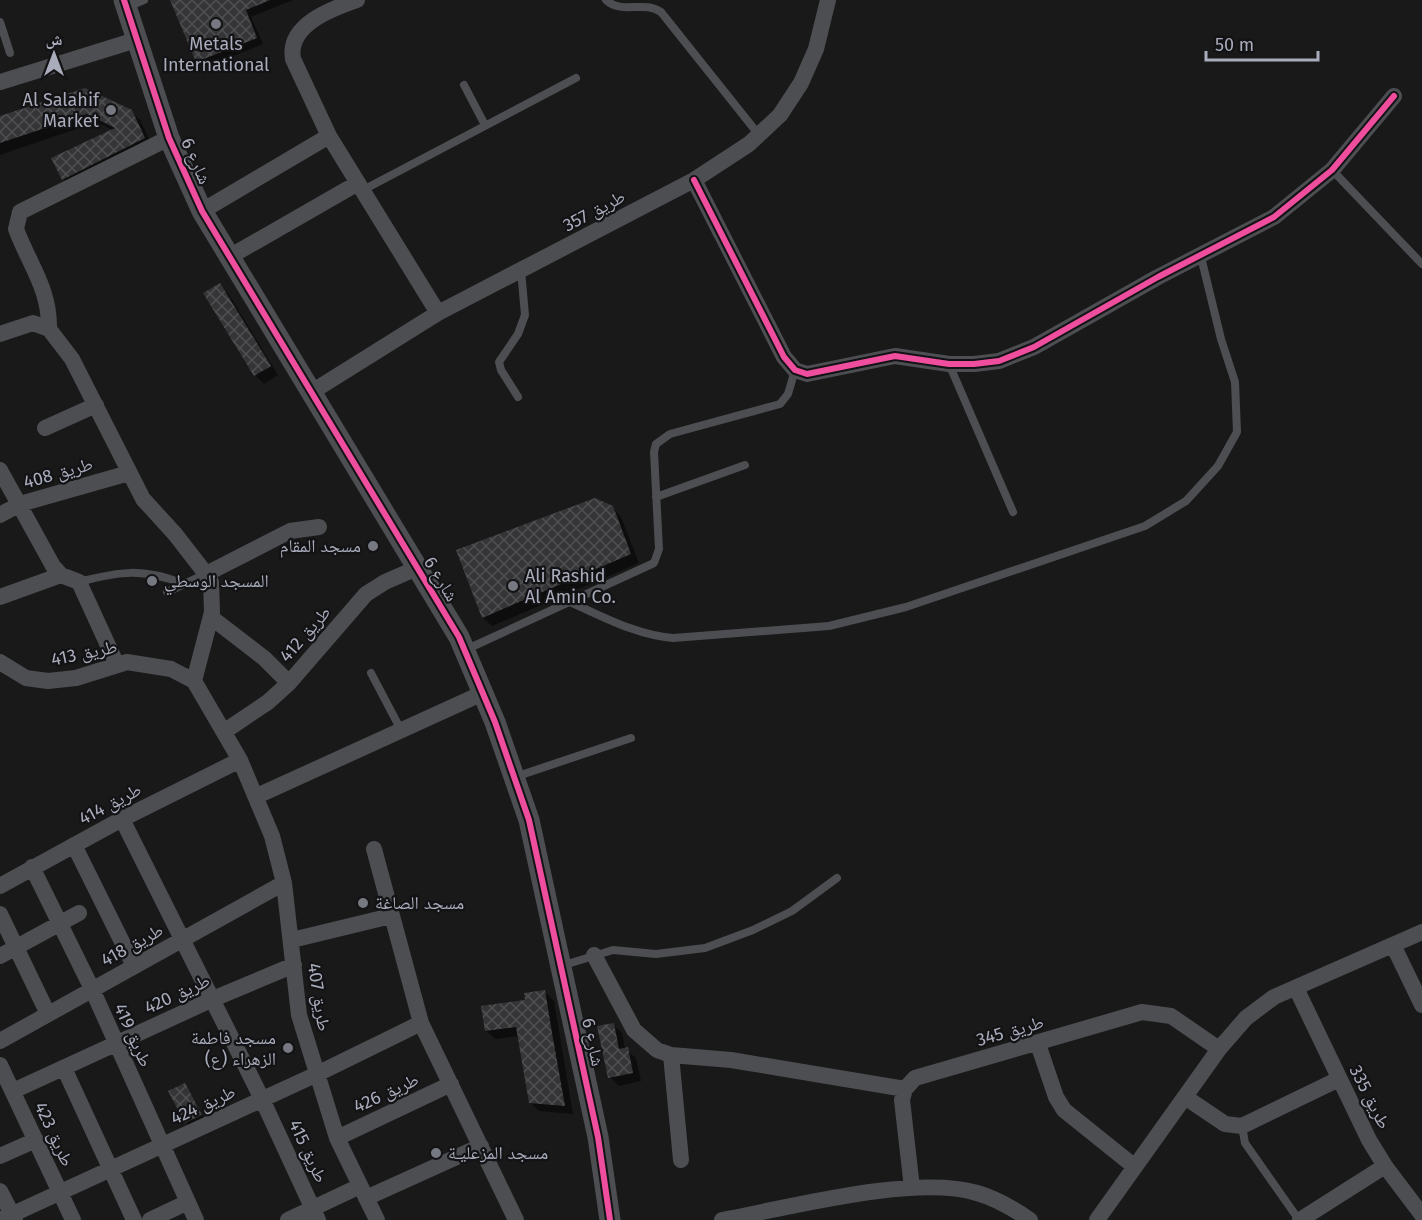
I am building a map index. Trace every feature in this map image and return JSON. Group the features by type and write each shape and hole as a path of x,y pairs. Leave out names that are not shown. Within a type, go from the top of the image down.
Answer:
{"street":[{"path":"357,0 313,20 300,31 292,47 292,54 329,136 438,313"},
{"name":"طريق 357","path":"310,393 438,313 694,180 759,135 780,115 801,83 816,49 828,0"},
{"name":"شارع 6","path":"132,2 136,40 169,138 202,211 465,650 483,693 529,820 598,1137 610,1220"},
{"path":"0,82 136,40"},
{"path":"694,180 784,357 795,370 807,374 895,356 949,364 999,361 1034,346 1158,277 1274,218 1332,170 1394,96"},
{"path":"202,211 329,136"},
{"path":"49,329 46,293 16,229 20,212 169,138"},
{"path":"229,257 360,186"},
{"path":"0,334 33,323 49,329 72,359 143,499 175,534 211,582 212,618 194,681 240,760"},
{"path":"45,428 96,405"},
{"path":"0,470 53,566 61,575 79,582 117,665"},
{"name":"طريق 408","path":"0,515 20,504 129,473"},
{"path":"206,574 290,531 320,527"},
{"name":"طريق 412","path":"225,731 268,702 289,683 366,594 385,582 417,568"},
{"path":"0,597 61,575"},
{"path":"212,618 264,658 289,683"},
{"name":"طريق 413","path":"0,662 26,678 48,681 76,678 128,662 171,669 194,681"},
{"path":"257,796 483,693"},
{"name":"طريق 407","path":"240,760 272,836 284,884 299,1015 315,1075 337,1138 377,1220"},
{"name":"طريق 414","path":"0,886 122,819 240,760"},
{"name":"طريق 415","path":"122,819 262,1099 315,1214"},
{"path":"74,845 134,966"},
{"path":"374,849 421,1023 516,1220"},
{"name":"طريق 419","path":"32,867 92,989 196,1220"},
{"name":"طريق 418","path":"0,1041 284,884"},
{"path":"0,956 80,913"},
{"path":"0,914 48,1014"},
{"path":"292,940 391,916"},
{"path":"1097,1220 1219,1049 1254,1010 1296,988 1422,932"},
{"path":"1393,945 1422,1005"},
{"path":"594,955 634,1030 650,1045 671,1055 731,1059 905,1089 902,1106 912,1188"},
{"name":"طريق 420","path":"7,1087 64,1068 213,999 294,965"},
{"name":"طريق 335","path":"1296,988 1338,1079 1385,1166 1422,1215"},
{"name":"طريق 345","path":"905,1089 915,1078 922,1075 1038,1044 1133,1015 1152,1012 1171,1016 1219,1049"},
{"name":"طريق 424","path":"9,1218 421,1023"},
{"path":"1038,1044 1056,1097 1064,1110 1135,1167"},
{"path":"671,1055 681,1160"},
{"name":"طريق 423","path":"0,1065 7,1087 36,1140 73,1220"},
{"path":"64,1068 134,1220"},
{"path":"1185,1097 1226,1124 1242,1126 1338,1079"},
{"name":"طريق 426","path":"337,1138 451,1084"},
{"path":"0,1155 36,1140"},
{"path":"288,1220 315,1214 363,1192 481,1146"},
{"path":"1299,1220 1385,1166"},
{"path":"722,1220 877,1192 912,1188 942,1188 975,1192 1021,1218"},
{"path":"0,1191 9,1218"},
{"path":"150,1220 188,1202"}],"lane":[{"path":"606,0 618,8 651,8 661,12 759,135"},
{"path":"0,22 10,53"},
{"path":"360,186 576,78"},
{"path":"464,86 485,125"},
{"path":"1332,170 1422,264"},
{"path":"570,602 639,633 655,637 673,638 829,626 938,598 1145,526 1186,501 1218,466 1237,432 1236,382 1221,339 1201,257"},
{"path":"518,397 501,370 499,362 518,334 525,315 521,270"},
{"path":"949,364 1013,512"},
{"path":"465,650 654,563 659,549 654,452 662,438 780,404 788,394 795,370"},
{"path":"656,497 745,465"},
{"path":"79,582 118,572 136,571 164,576 184,584"},
{"path":"168,592 206,574"},
{"path":"371,673 401,730"},
{"path":"514,777 632,738"},
{"path":"561,966 613,950 656,954 705,948 753,930 792,911 837,878"},
{"path":"1242,1126 1245,1143 1299,1220"}],"building":[{"name":"Metals International","path":"170,0 270,0 246,10 257,38 196,62"},
{"path":"85,88 132,110 145,138 62,180 51,158 115,128 87,114 0,143 0,116"},
{"path":"220,283 271,366 254,376 203,293"},
{"name":"Ali Rashid Al Amin Co.","path":"595,498 613,506 631,554 482,618 456,550"},
{"path":"545,990 565,1106 529,1103 516,1027 485,1031 481,1006 525,1000 524,993"},
{"path":"614,1023 619,1049 628,1047 633,1073 608,1078 597,1026"},
{"path":"185,1083 202,1115 185,1123 168,1091"}],"cycle path":[{"path":"124,0 169,138 202,211 459,637 495,722 529,820 598,1137 610,1220"},
{"path":"694,180 784,357 795,370 807,374 895,356 949,364 974,364 999,361 1034,347 1158,277 1274,217 1332,170 1394,96"}],"place":[{"name":"Metals International","path":"216,24"},
{"name":"Al Salahif Market","path":"111,110"},
{"name":"مسجد المقام","path":"373,546"},
{"name":"المسجد الوسطي","path":"152,581"},
{"name":"Ali Rashid Al Amin Co.","path":"513,586"},
{"name":"مسجد الصاغة","path":"363,903"},
{"name":"مسجد فاطمة الزهراء (ع)","path":"288,1048"},
{"name":"مسجد المزعليـة","path":"436,1153"}]}
